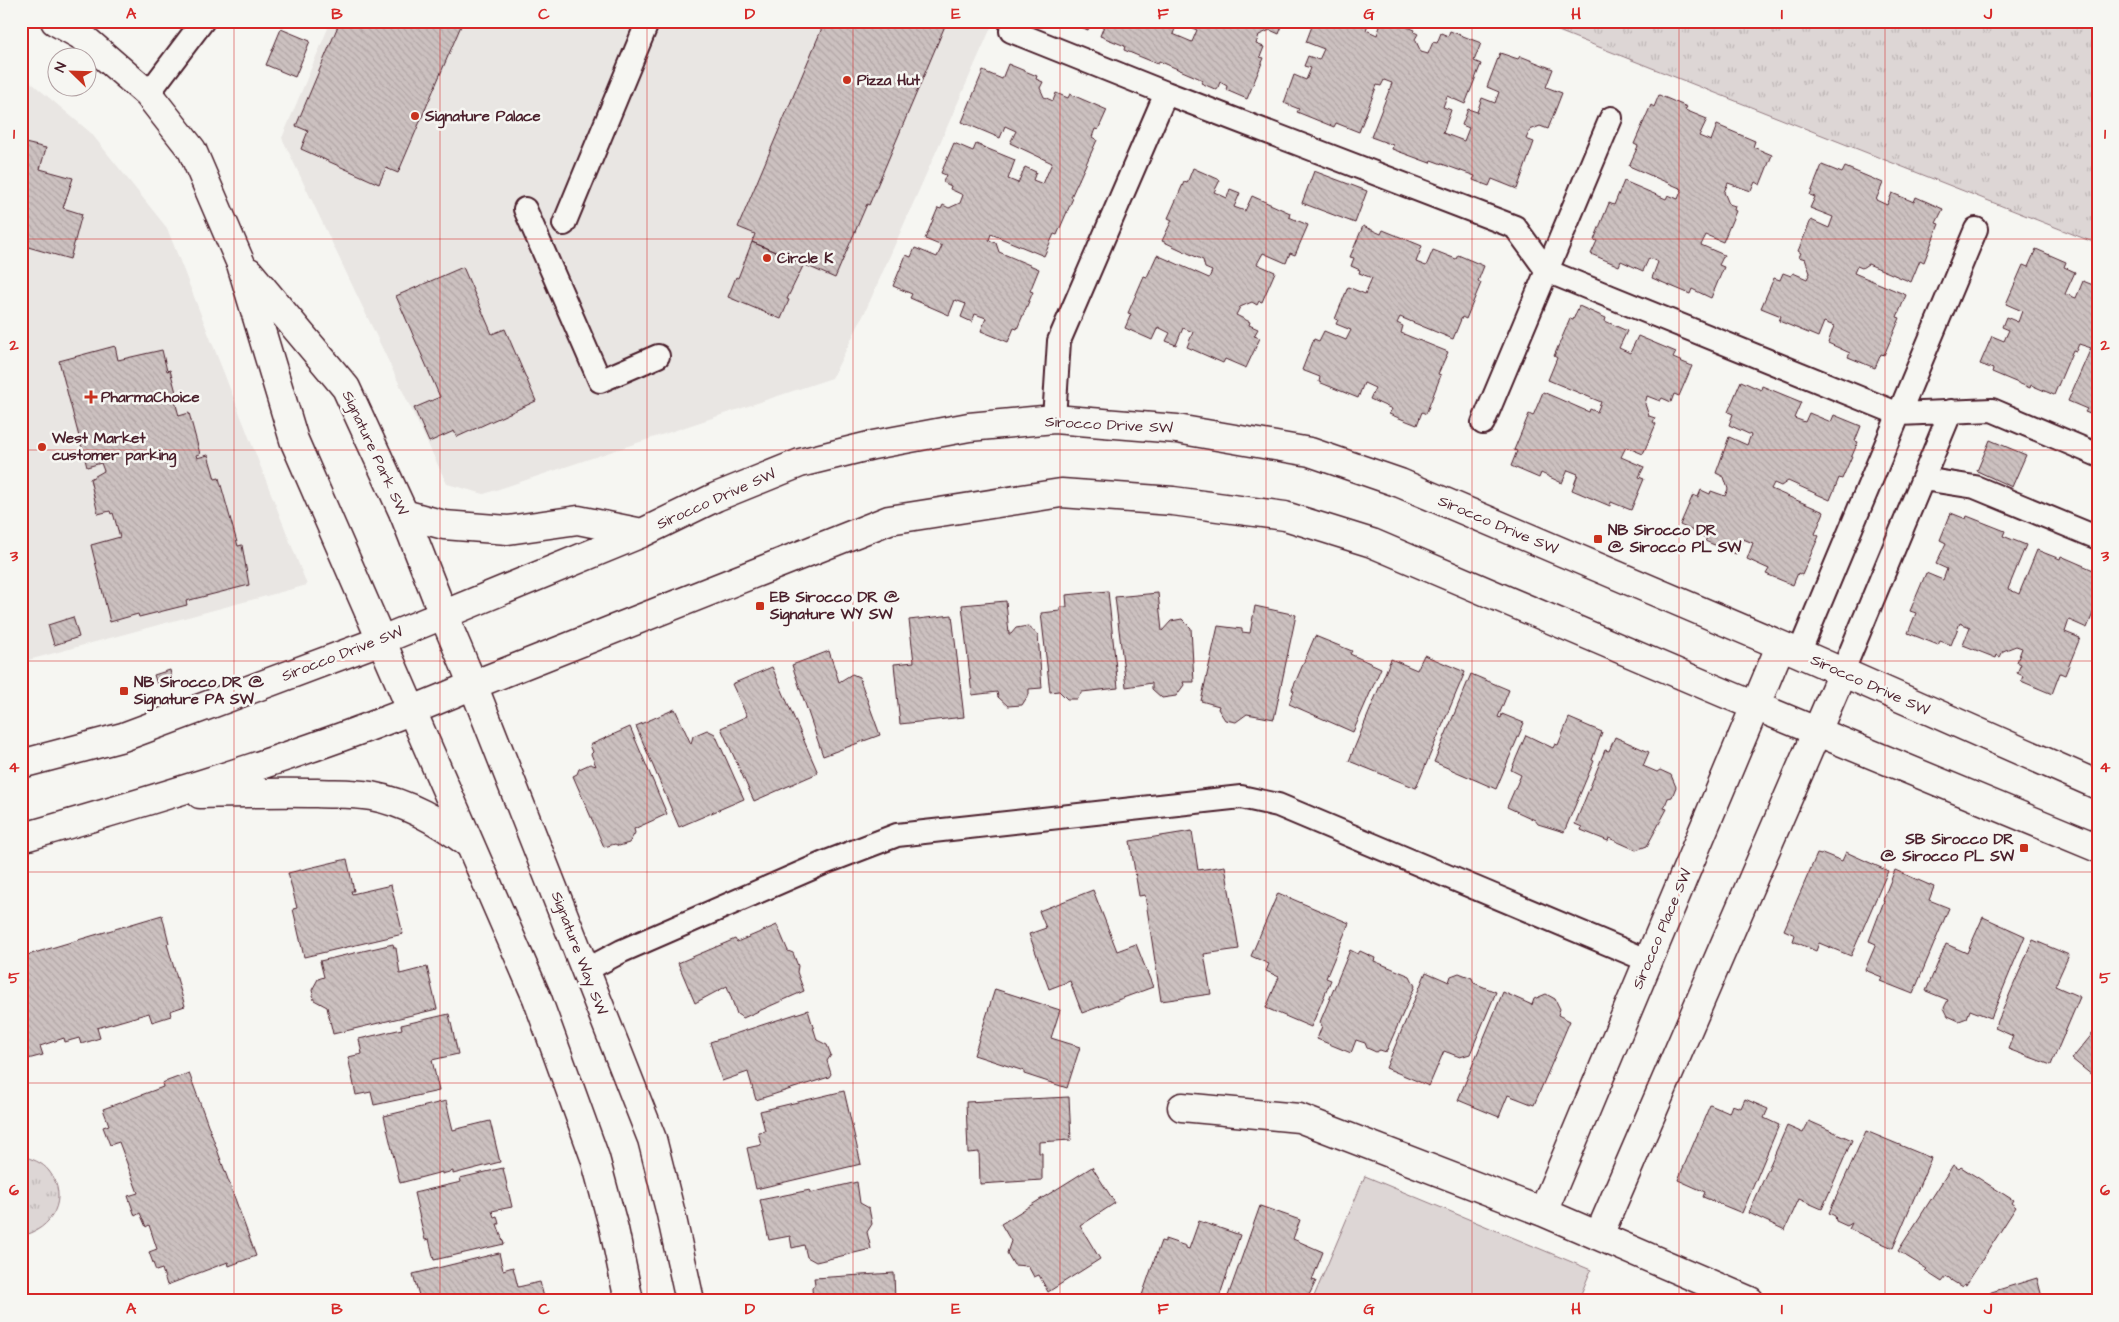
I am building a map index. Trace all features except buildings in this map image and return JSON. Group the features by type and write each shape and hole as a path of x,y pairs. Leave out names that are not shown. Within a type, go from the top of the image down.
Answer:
{"street":[{"name":"Signature Park SW","path":"55,21 80,35 148,94 192,150 241,264 294,440 382,640"},
{"name":"Signature Park SW","path":"241,264 346,388 404,514 442,614"},
{"name":"Sirocco Drive SW","path":"21,764 123,737 382,640 642,532 716,497 800,463 873,445 969,427 1054,419 1177,428 1310,452 1400,483 1790,650 2098,786"},
{"path":"21,838 173,795 412,712 473,685 889,520 1061,493 1173,501 1285,516 1372,543 1756,706 2098,848"},
{"path":"404,514 444,525 508,530 578,520 642,532"},
{"name":"Signature Way SW","path":"442,614 473,685 652,1139 690,1301"},
{"path":"382,640 537,998 595,1158 614,1230 629,1301"},
{"name":"Sirocco Place SW","path":"1543,1212 1756,706 1790,650"},
{"path":"1599,1235 1842,673"},
{"path":"173,795 292,791 370,796 422,813 447,827 469,844"},
{"path":"1182,1108 1299,1118 1543,1212 1750,1301"}],"lane":[{"path":"148,94 202,21"},
{"path":"564,224 648,21"},
{"path":"1011,31 1166,93 1515,227 1547,271 1899,414 1992,410 2098,455"},
{"path":"1054,419 1059,341 1166,93"},
{"path":"1483,424 1611,118"},
{"path":"525,209 600,381 658,356"},
{"path":"1790,650 1899,414 1976,229"},
{"path":"1842,673 1951,411"},
{"path":"1923,480 1975,487 2098,538"},
{"path":"586,970 622,951 824,863 897,835 1241,797 1278,805 1649,960"}],"shaded area":[{"path":"331,21 994,21 865,312 832,378 484,494 447,484 282,138"},
{"path":"21,74 91,133 167,228 307,585 21,662"}],"green space":[{"path":"1533,21 2098,21 2098,244"},
{"path":"22,1156 37,1161 49,1171 55,1181 58,1202 49,1220 32,1233 21,1236"},
{"path":"1365,1176 1591,1270 1578,1301 1312,1301"}],"place":[{"name":"Pizza Hut","path":"847,80"},
{"name":"Signature Palace","path":"415,116"},
{"name":"Circle K","path":"767,258"},
{"name":"PharmaChoice","path":"91,397"},
{"name":"West Market customer parking","path":"42,447"},
{"name":"NB Sirocco DR @ Sirocco PL SW","path":"1598,539"},
{"name":"EB Sirocco DR @ Signature WY SW","path":"760,606"},
{"name":"NB Sirocco DR @ Signature PA SW","path":"124,691"},
{"name":"SB Sirocco DR @ Sirocco PL SW","path":"2024,848"}]}
